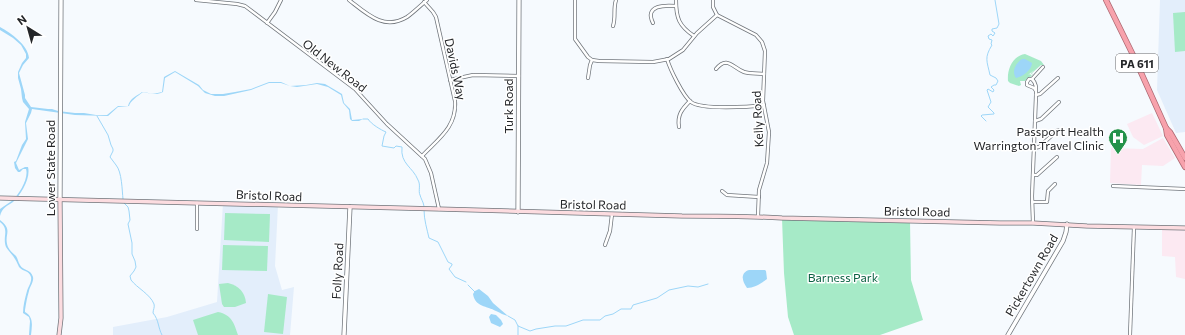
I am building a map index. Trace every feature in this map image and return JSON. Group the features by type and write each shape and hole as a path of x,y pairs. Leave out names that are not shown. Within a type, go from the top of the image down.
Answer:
{"highway":[{"name":"PA 611","path":"1106,0 1134,57 1166,128 1167,135 1185,167"},
{"name":"PA 611","path":"1166,128 1170,132 1185,158"}],"main road":[{"name":"Bristol Road","path":"0,198 424,208 518,212 758,216 1000,223 1032,222 1185,228"},
{"name":"Lower State Road","path":"59,335 60,199"}],"street":[{"name":"Lower State Road","path":"60,0 60,199"},
{"name":"Old New Road","path":"196,0 242,5 355,89 387,124 427,162 439,209"},
{"path":"267,23 276,12 281,0"},
{"path":"349,0 372,18 388,22 398,21 407,17 426,1"},
{"name":"Turk Road","path":"518,212 519,0"},
{"path":"575,0 575,38 586,55 592,60 653,62 667,59 683,50 694,36 716,14 713,7 713,0"},
{"path":"613,26 616,0"},
{"path":"676,0 679,20 685,29 694,36"},
{"name":"Davids Way","path":"422,156 447,130 454,118 455,108 455,101 436,17 426,1"},
{"path":"653,23 651,14 657,7 666,5 676,6"},
{"name":"Kelly Road","path":"716,14 753,33 760,40 765,52 764,105 769,132 766,168 760,187 758,216"},
{"path":"667,59 682,90 690,101 697,105 750,107 764,105"},
{"path":"588,78 592,60"},
{"path":"716,69 719,65 728,63 744,72 764,74"},
{"path":"1036,93 1034,88 1027,84 1028,80 1032,79 1043,67"},
{"path":"450,80 473,75 519,76"},
{"path":"1036,93 1040,94 1058,78"},
{"path":"1032,79 1036,84 1032,222"},
{"path":"679,127 678,121 680,112 690,101"},
{"path":"1035,121 1039,120 1059,102"},
{"path":"1034,148 1038,147 1058,130"},
{"path":"1033,175 1037,175 1057,157"},
{"path":"1033,202 1047,202 1048,191 1055,184"},
{"path":"1114,186 1185,189"},
{"path":"722,191 727,195 759,197"},
{"path":"197,203 197,230"},
{"name":"Folly Road","path":"344,335 350,207"},
{"path":"605,245 610,231 612,214"},
{"name":"Pickertown Road","path":"1008,335 1063,241 1067,224"},
{"path":"1130,335 1134,227"}],"shaded area":[{"path":"1160,0 1185,0 1185,132 1176,133 1157,90"},
{"path":"1152,113 1163,136 1144,145 1133,137 1127,124"},
{"path":"1163,138 1175,158 1163,166 1142,165 1141,185 1110,183 1111,148 1143,149"},
{"path":"223,203 278,205 275,266 282,290 294,287 290,335 113,335 113,327 167,317 217,302"},
{"path":"1162,229 1185,230 1185,279 1176,277 1175,257 1162,256"}],"green space":[{"path":"1185,12 1185,51 1175,52 1173,13"},
{"path":"1025,54 1041,61 1044,65 1041,65 1032,73 1033,76 1031,73 1034,70 1028,75 1030,74 1032,76 1025,81 1020,81 1021,85 1019,86 1010,83 1008,81 1008,72 1011,64 1020,55"},
{"path":"225,213 270,214 269,242 224,240"},
{"name":"Barness Park","path":"782,218 910,221 911,280 923,320 880,335 794,335 788,317 784,273"},
{"path":"223,245 268,246 267,271 222,270"},
{"path":"228,283 241,290 246,303 235,307 224,307 222,304 219,284"},
{"path":"268,294 287,297 283,334 264,332"},
{"path":"218,312 223,313 232,320 238,335 198,335 193,320"}],"water":[{"path":"0,27 18,40 28,53 29,58 19,73 25,98 31,107 75,113 107,115 118,106 128,106 132,99 143,92 133,100 129,106 118,107 108,116 75,115 32,109 26,123 28,139 16,163 19,170 28,167 29,171 27,181 19,195 13,202 3,209 0,216 0,209 13,200 21,190 26,177 26,169 18,172 15,168 14,162 16,161 26,139 25,122 29,109 23,102 18,78 18,72 26,58 26,54 21,45 0,30"},
{"path":"1022,59 1032,63 1032,66 1026,73 1016,78 1014,70"},
{"path":"175,71 211,94 223,94 251,89 269,82 281,82 290,86 281,83 269,83 251,90 224,96 215,96 205,93 198,86 175,72 165,78 163,92 153,94 162,92 164,77"},
{"path":"317,83 325,84 342,94 344,103 350,109 352,120 363,119 359,121 352,121 350,119 349,110 343,103 341,95 328,87 317,84 297,87 290,86"},
{"path":"0,220 7,230 7,243 9,248 16,256 21,267 31,273 33,277 25,310 31,319 31,335 29,335 29,317 23,313 23,308 31,277 29,273 19,267 6,247 5,228"},
{"path":"749,270 765,270 767,279 760,284 747,288 744,283 743,275"},
{"path":"479,289 508,316 479,304 474,298 473,294"},
{"path":"491,314 496,315 501,320 503,324 500,327 491,323 489,317"}],"waterway":[{"path":"986,121 981,116 982,115 994,114 988,107 991,102 987,90 988,89 993,92 994,90 991,87 996,85 998,81 990,75 987,63 988,53 992,45 992,40 989,39 988,36 991,34 993,36 995,33 992,29 997,28 999,24 995,0"},
{"path":"97,116 108,135 113,149 110,157 118,168 123,199"},
{"path":"363,119 368,119 374,125 386,132 382,146 394,148 396,146 402,147 403,158 419,182 419,193 424,206"},
{"path":"123,202 128,207 129,211 130,220 128,224 132,243 132,254 136,267 130,276 131,280 152,300 154,305 153,313 162,335"},
{"path":"424,210 429,238 438,242 448,262 452,264 449,269 455,277 466,282"},
{"path":"508,316 515,320 518,326 530,331 555,326 566,326 583,320 600,320 605,316 613,314 621,309 631,309 633,305 657,298 669,290 688,286 698,287 708,284"},
{"path":"468,285 475,292"},
{"path":"518,326 518,335"}],"place":[{"name":"Passport Health Warrington Travel Clinic","path":"1118,155"}]}
